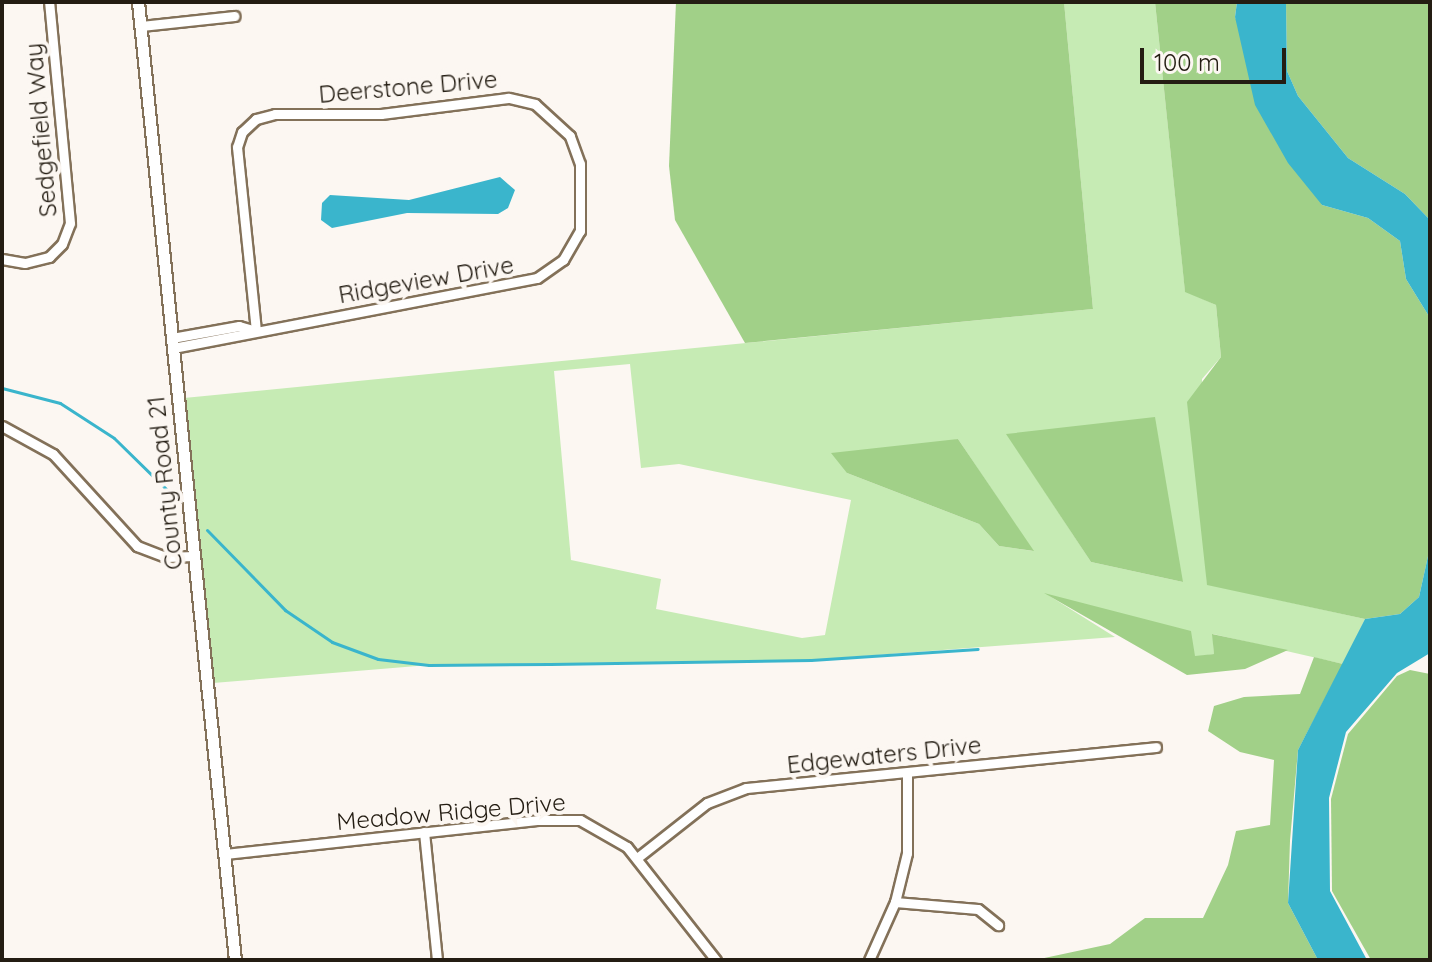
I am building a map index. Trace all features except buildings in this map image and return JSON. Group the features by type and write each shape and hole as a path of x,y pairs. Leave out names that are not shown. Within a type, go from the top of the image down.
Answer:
{"street":[{"name":"Sedgefield Way","path":"2,259 33,262 57,251 70,223 49,2"},
{"name":"County Road 21","path":"138,2 235,960"},
{"path":"141,26 234,16"},
{"name":"Deerstone Drive","path":"256,331 238,158 242,132 256,119 275,114 381,114 494,97 535,104"},
{"name":"Ridgeview Drive","path":"172,343 524,283 549,272 573,247 584,204 577,148 560,123 535,104"},
{"path":"2,426 53,454 137,546 166,557 194,556"},
{"name":"Edgewaters Drive","path":"637,858 725,793 1156,747"},
{"path":"869,960 895,902 909,830 907,773"},
{"name":"Meadow Ridge Drive","path":"225,854 564,818 594,825 637,858 716,960"},
{"path":"424,832 437,960"},
{"path":"895,902 978,909 998,925"}],"green space":[{"path":"676,2 1064,2 1093,309 745,343 675,220 669,166"},
{"path":"1064,2 1155,2 1185,291 1216,305 1221,357 1202,379 1207,584 1365,619 1343,664 1213,634 1214,654 1195,657 1048,595 1115,637 811,660 429,665 213,683 184,398 1093,309","holes":["630,364 641,468 679,464 851,500 825,635 802,638 656,609 661,579 571,560 554,371","1007,434 1183,582 1091,562","958,439 1033,551 999,546 979,524 847,473"]},
{"path":"1155,2 1237,2 1235,17 1322,205 1368,218 1400,241 1406,279 1430,318 1430,547 1419,597 1400,614 1365,619 1207,585 1187,402 1221,357 1216,305 1185,292"},
{"path":"1286,2 1430,2 1430,220 1405,194 1348,158 1298,96 1287,71"},
{"path":"1155,417 1183,582 1091,562 1006,434"},
{"path":"958,439 1034,551 999,546 979,524 847,473 831,453"},
{"path":"1044,593 1191,631 1195,656 1214,654 1212,634 1288,650 1245,669 1187,675"},
{"path":"1314,657 1343,664 1298,750 1288,903 1318,960 1035,960 1110,944 1145,918 1203,918 1228,865 1236,831 1270,825 1274,760 1240,752 1208,731 1214,706 1244,697 1300,694"},
{"path":"1410,670 1430,674 1430,960 1371,960 1332,891 1331,799 1348,734 1397,676"}],"water":[{"path":"1237,2 1286,2 1287,71 1298,96 1348,158 1405,194 1430,220 1430,318 1406,279 1400,241 1368,218 1322,205 1288,163 1255,105 1235,17"},
{"path":"500,177 515,190 508,208 498,214 407,213 332,228 321,220 322,203 330,195 409,200"},
{"path":"1430,547 1430,653 1397,673 1346,732 1329,798 1330,891 1367,960 1318,960 1288,903 1298,750 1365,619 1400,614 1419,597"}],"waterway":[{"path":"2,388 60,403 114,438 166,489"},
{"path":"207,530 285,610 332,642 378,659 429,665 811,660 978,649"}]}
